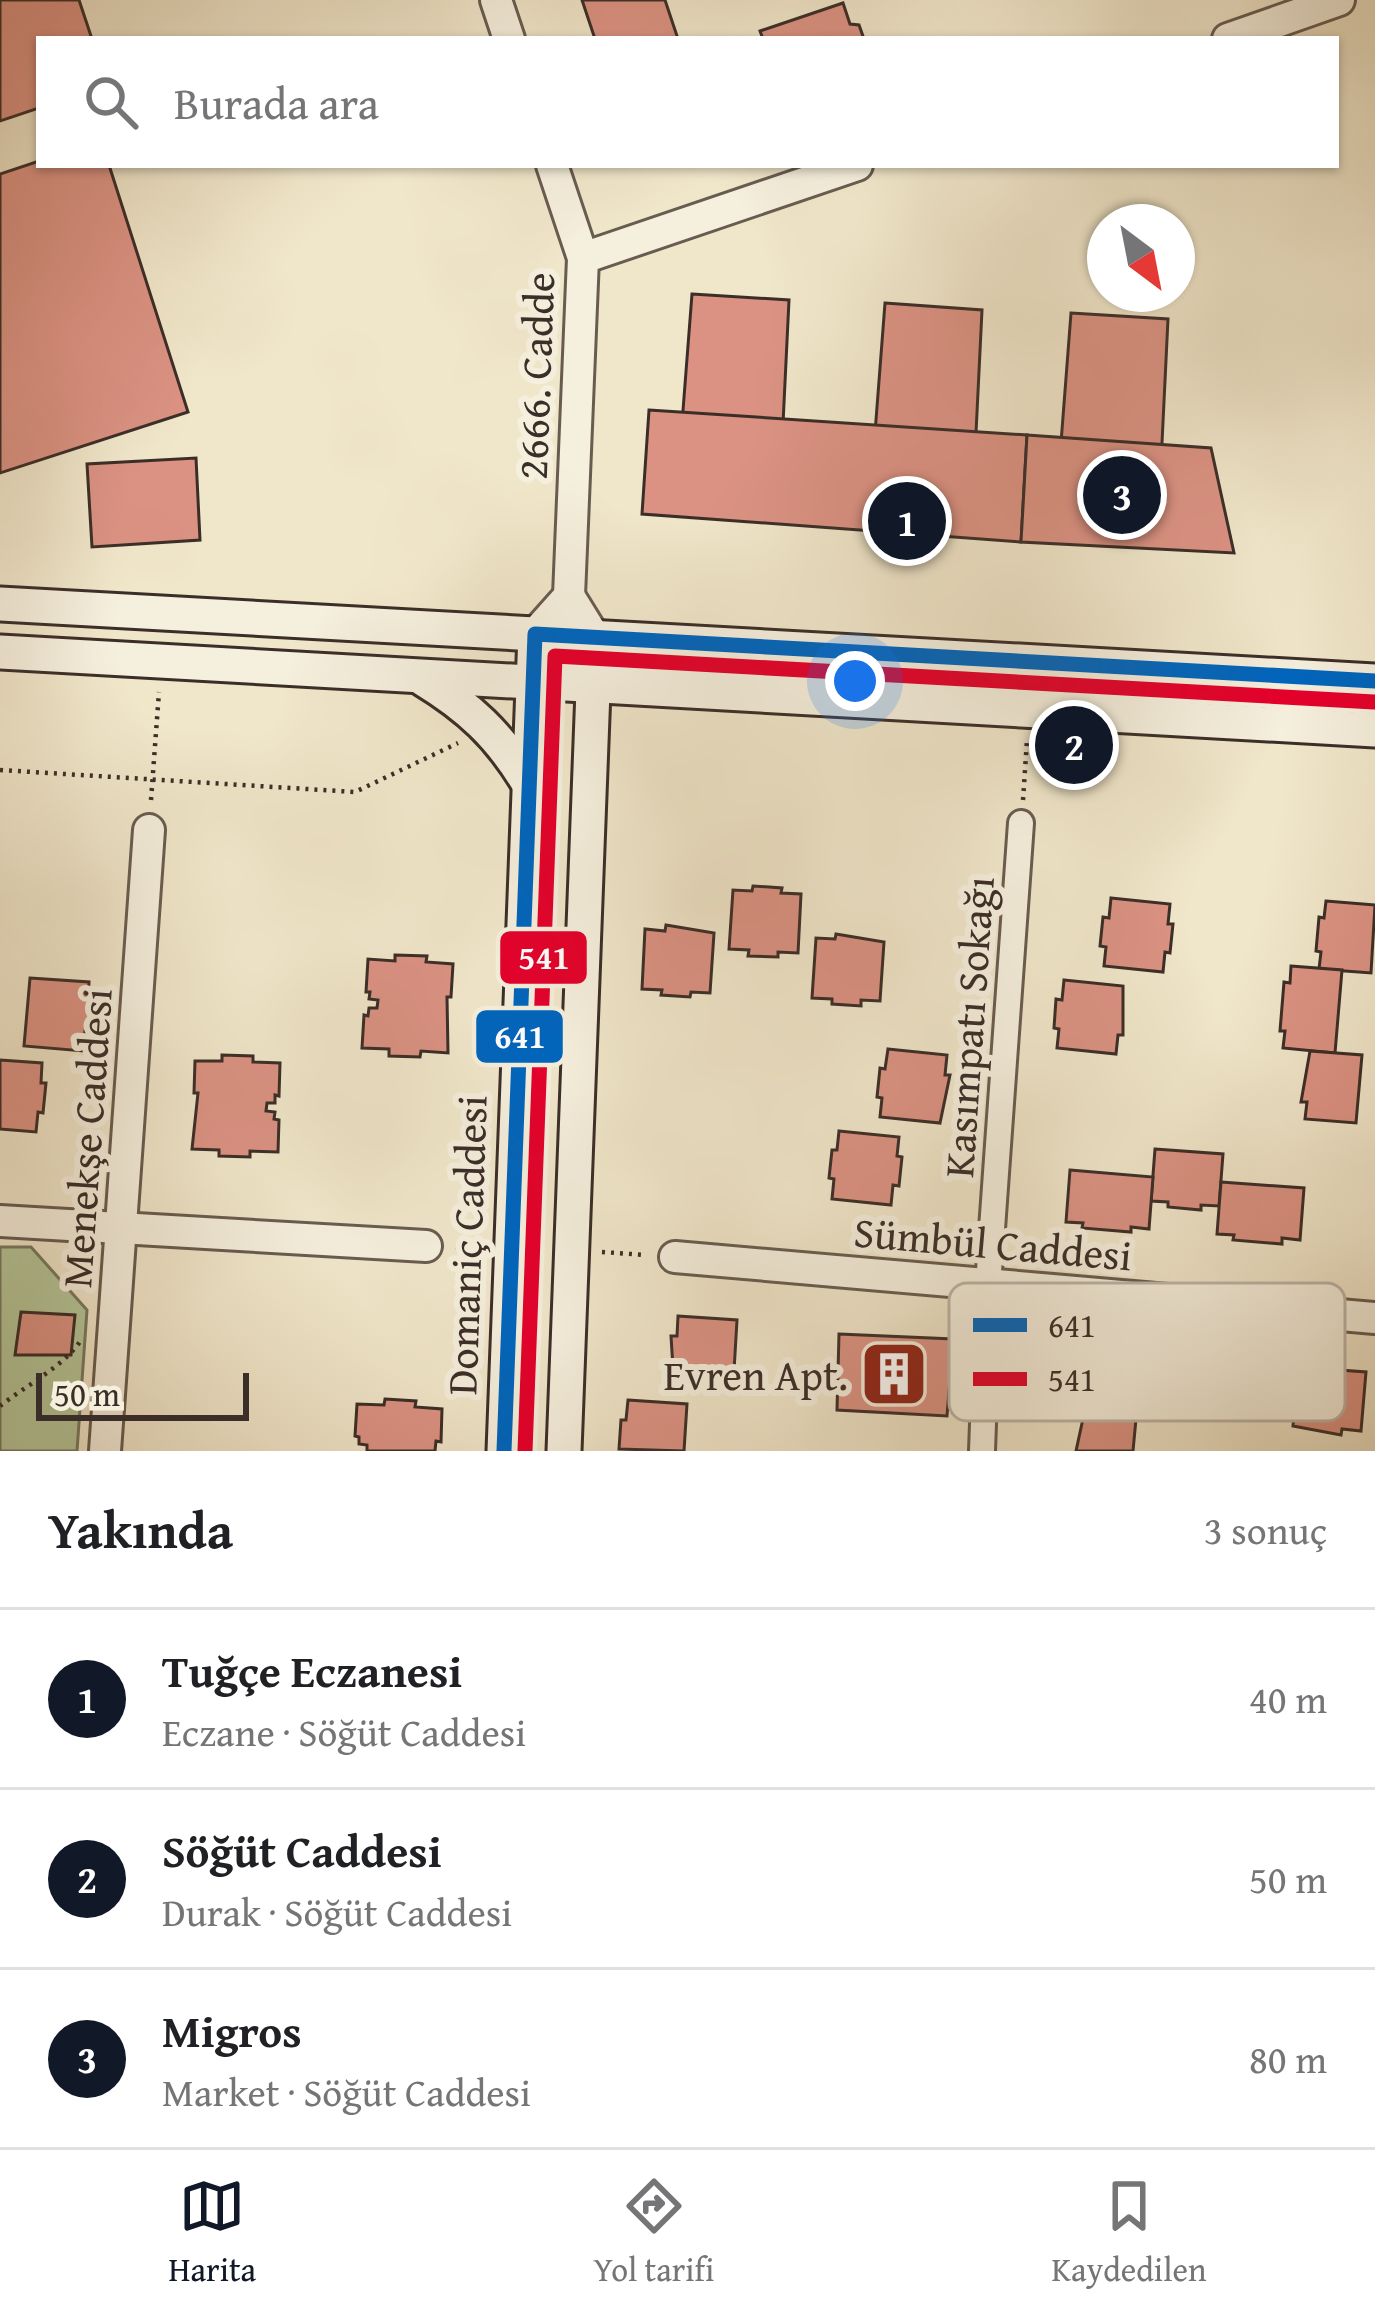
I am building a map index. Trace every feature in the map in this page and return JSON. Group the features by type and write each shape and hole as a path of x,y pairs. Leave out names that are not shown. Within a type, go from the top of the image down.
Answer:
{"main road":[{"path":"0,604 1375,681"},
{"name":"Domaniç Caddesi","path":"503,1451 535,634"},
{"path":"564,1451 595,638"},
{"path":"0,652 1375,730"},
{"path":"417,675 490,728 527,781"}],"street":[{"path":"496,0 508,36"},
{"path":"1237,36 1339,0"},
{"name":"2666. Cadde","path":"553,168 583,258 569,596"},
{"path":"583,258 847,168"},
{"path":"535,634 569,596 595,638"},
{"name":"Kasımpatı Sokağı","path":"988,1283 1021,824"},
{"name":"Menekşe Caddesi","path":"105,1451 149,830"},
{"path":"0,1221 426,1246"},
{"name":"Sümbül Caddesi","path":"675,1257 956,1283"},
{"name":"Sümbül Caddesi","path":"1345,1316 1375,1318"},
{"name":"Kasımpatı Sokağı","path":"982,1451 983,1421"}],"path":[{"path":"149,830 161,661"},
{"path":"1021,824 1030,710"},
{"path":"0,770 355,792 490,728"},
{"path":"426,1246 511,1250"},
{"path":"571,1250 675,1257"},
{"path":"0,1406 70,1357 84,1333"}],"green space":[{"path":"0,1247 31,1247 87,1310 77,1451 0,1451"}],"building":[{"path":"0,0 79,0 91,36 36,36 36,109 0,121"},
{"path":"582,0 665,0 677,36 594,36"},
{"path":"843,3 850,24 859,25 863,36 762,36 760,31"},
{"path":"36,162 36,168 110,168 188,412 0,473 0,174"},
{"path":"692,294 789,300 781,465 679,462"},
{"path":"885,303 982,310 974,474 872,472"},
{"path":"1071,313 1168,319 1160,484 1058,482"},
{"path":"649,410 1027,435 1021,542 642,514"},
{"path":"1027,435 1211,448 1234,553 1021,542"},
{"path":"196,458 200,540 92,547 87,464"},
{"path":"753,886 801,894 798,953 748,956 749,950 729,949 733,890 752,891"},
{"path":"1111,898 1170,904 1168,924 1173,924 1163,972 1104,966 1106,947 1100,946"},
{"path":"1326,901 1375,905 1371,973 1319,969 1319,917 1324,918"},
{"path":"666,925 714,933 710,993 691,992 690,997 642,989 645,929 665,931"},
{"path":"836,934 884,942 880,1001 861,1000 861,1006 812,998 816,938 835,939"},
{"path":"395,955 427,956 426,962 453,964 451,997 447,997 448,1053 389,1056 389,1049 362,1048 364,1015 368,1016 369,1008 377,1008 378,1000 369,999 370,992 366,992 368,959 395,961"},
{"path":"1291,966 1342,970 1335,1053 1283,1048 1284,982 1290,983"},
{"path":"30,978 89,982 91,1032 85,1031 83,1051 24,1046"},
{"path":"1064,980 1123,986 1123,1035 1118,1035 1116,1054 1057,1048 1056,999 1062,1000"},
{"path":"888,1049 947,1055 945,1075 950,1075 940,1123 880,1117 880,1068 885,1069"},
{"path":"1310,1051 1362,1055 1356,1123 1305,1119 1307,1102 1301,1102"},
{"path":"222,1055 280,1063 279,1096 275,1095 275,1103 267,1103 266,1111 275,1112 274,1119 279,1120 278,1152 219,1156 219,1150 192,1149 198,1093 194,1093 195,1061 222,1061"},
{"path":"0,1060 42,1063 41,1083 46,1083 36,1132 0,1129"},
{"path":"839,1131 899,1137 899,1186 893,1185 891,1205 832,1199 834,1179 829,1178"},
{"path":"1155,1149 1223,1154 1219,1206 1201,1205 1201,1210 1151,1201"},
{"path":"1070,1170 1153,1177 1149,1229 1082,1228 1083,1223 1066,1222"},
{"path":"1221,1182 1304,1188 1300,1240 1282,1238 1282,1244 1217,1234"},
{"path":"21,1312 75,1315 71,1355 15,1355"},
{"path":"678,1316 737,1320 733,1388 674,1384 671,1336 677,1336"},
{"name":"Evren Apt.","path":"839,1334 949,1339 947,1416 837,1410"},
{"path":"1345,1370 1366,1372 1361,1431 1342,1429 1341,1435 1293,1426 1293,1421 1345,1421"},
{"path":"385,1399 442,1409 441,1442 436,1441 435,1451 367,1451 367,1445 359,1444 357,1404 384,1405"},
{"path":"628,1400 687,1404 684,1451 619,1449"},
{"path":"1082,1421 1136,1421 1133,1451 1076,1451"}],"transit line":[{"name":"641","path":"504,1451 535,634 1375,681"},
{"name":"541","path":"525,1451 555,656 1374,702"}],"place":[{"name":"Migros","path":"1122,495"},
{"name":"Tuğçe Eczanesi","path":"907,521"},
{"name":"Söğüt Caddesi","path":"1074,745"},
{"name":"Evren Apt.","path":"894,1374"}]}
